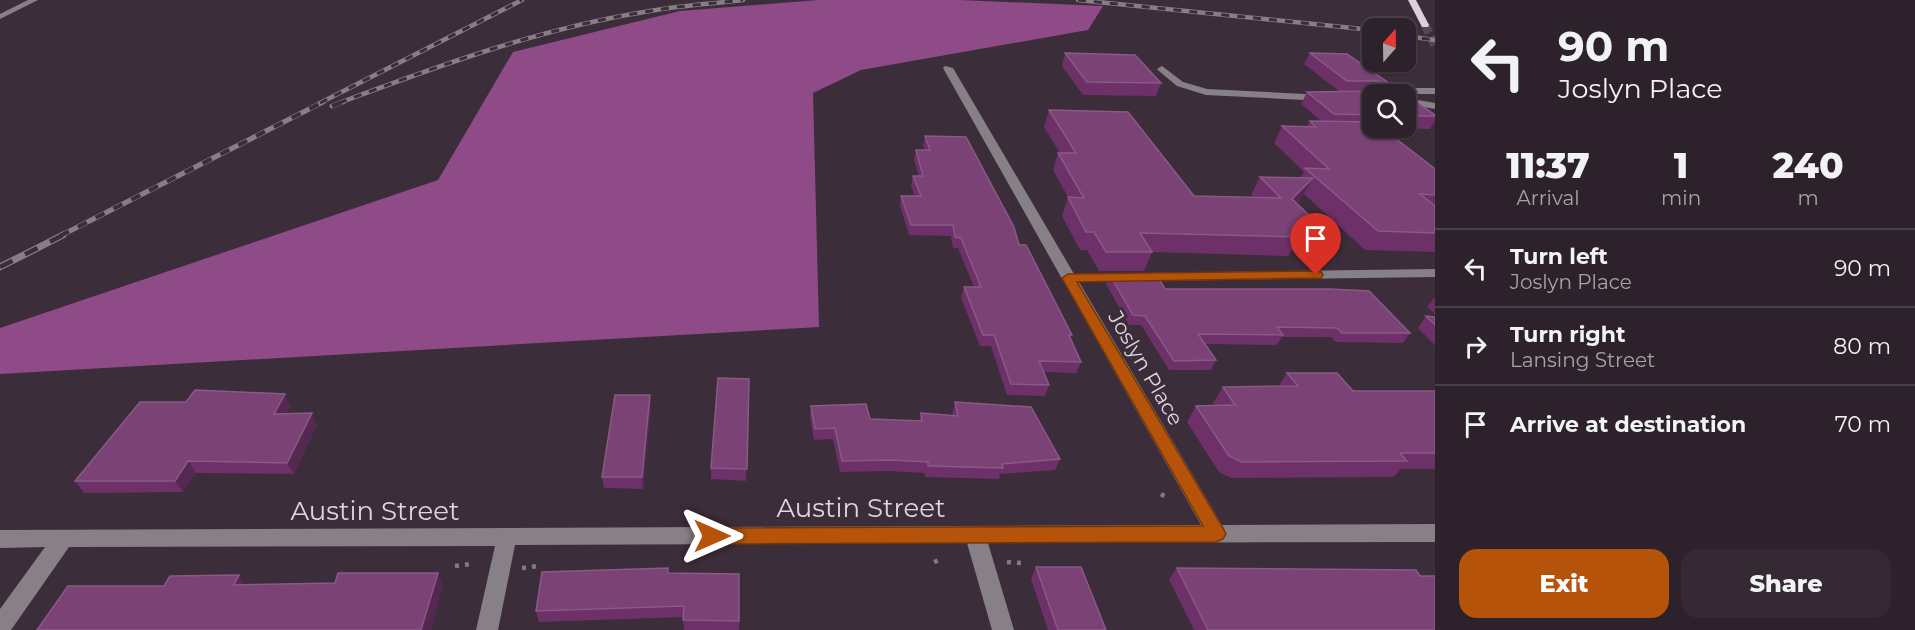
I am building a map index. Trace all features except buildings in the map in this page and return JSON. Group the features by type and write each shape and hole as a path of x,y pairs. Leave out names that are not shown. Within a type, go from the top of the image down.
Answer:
{"main road":[{"path":"1412,0 1425,25"}],"street":[{"path":"0,17 34,0"},
{"name":"Joslyn Place","path":"948,69 1216,534"},
{"path":"1162,69 1180,84 1206,92 1336,98"},
{"path":"1416,90 1435,91"},
{"path":"1416,103 1435,106"},
{"path":"1068,278 1435,273"},
{"name":"Austin Street","path":"0,539 1435,533"},
{"path":"975,535 1003,630"},
{"path":"487,630 507,537"},
{"path":"0,627 63,539"}],"path":[{"path":"1161,494 1169,499"},
{"path":"934,562 942,559"},
{"path":"455,567 470,564"},
{"path":"522,568 537,566"}],"shaded area":[{"path":"818,0 960,0 1103,6 1088,30 861,70 813,93 819,327 0,374 0,328 438,180 513,52 680,11"}],"tunnel":[{"path":"1425,25 1435,45"}],"railway":[{"path":"320,103 522,0"},
{"path":"339,103 451,62 566,28 656,10 743,0"},
{"path":"1078,0 1362,29"},
{"path":"1416,37 1435,40"},
{"path":"60,236 323,102"},
{"path":"332,106 343,102"},
{"path":"0,267 63,235"}],"route":[{"path":"712,536 1216,534 1068,278 1316,275"}]}
